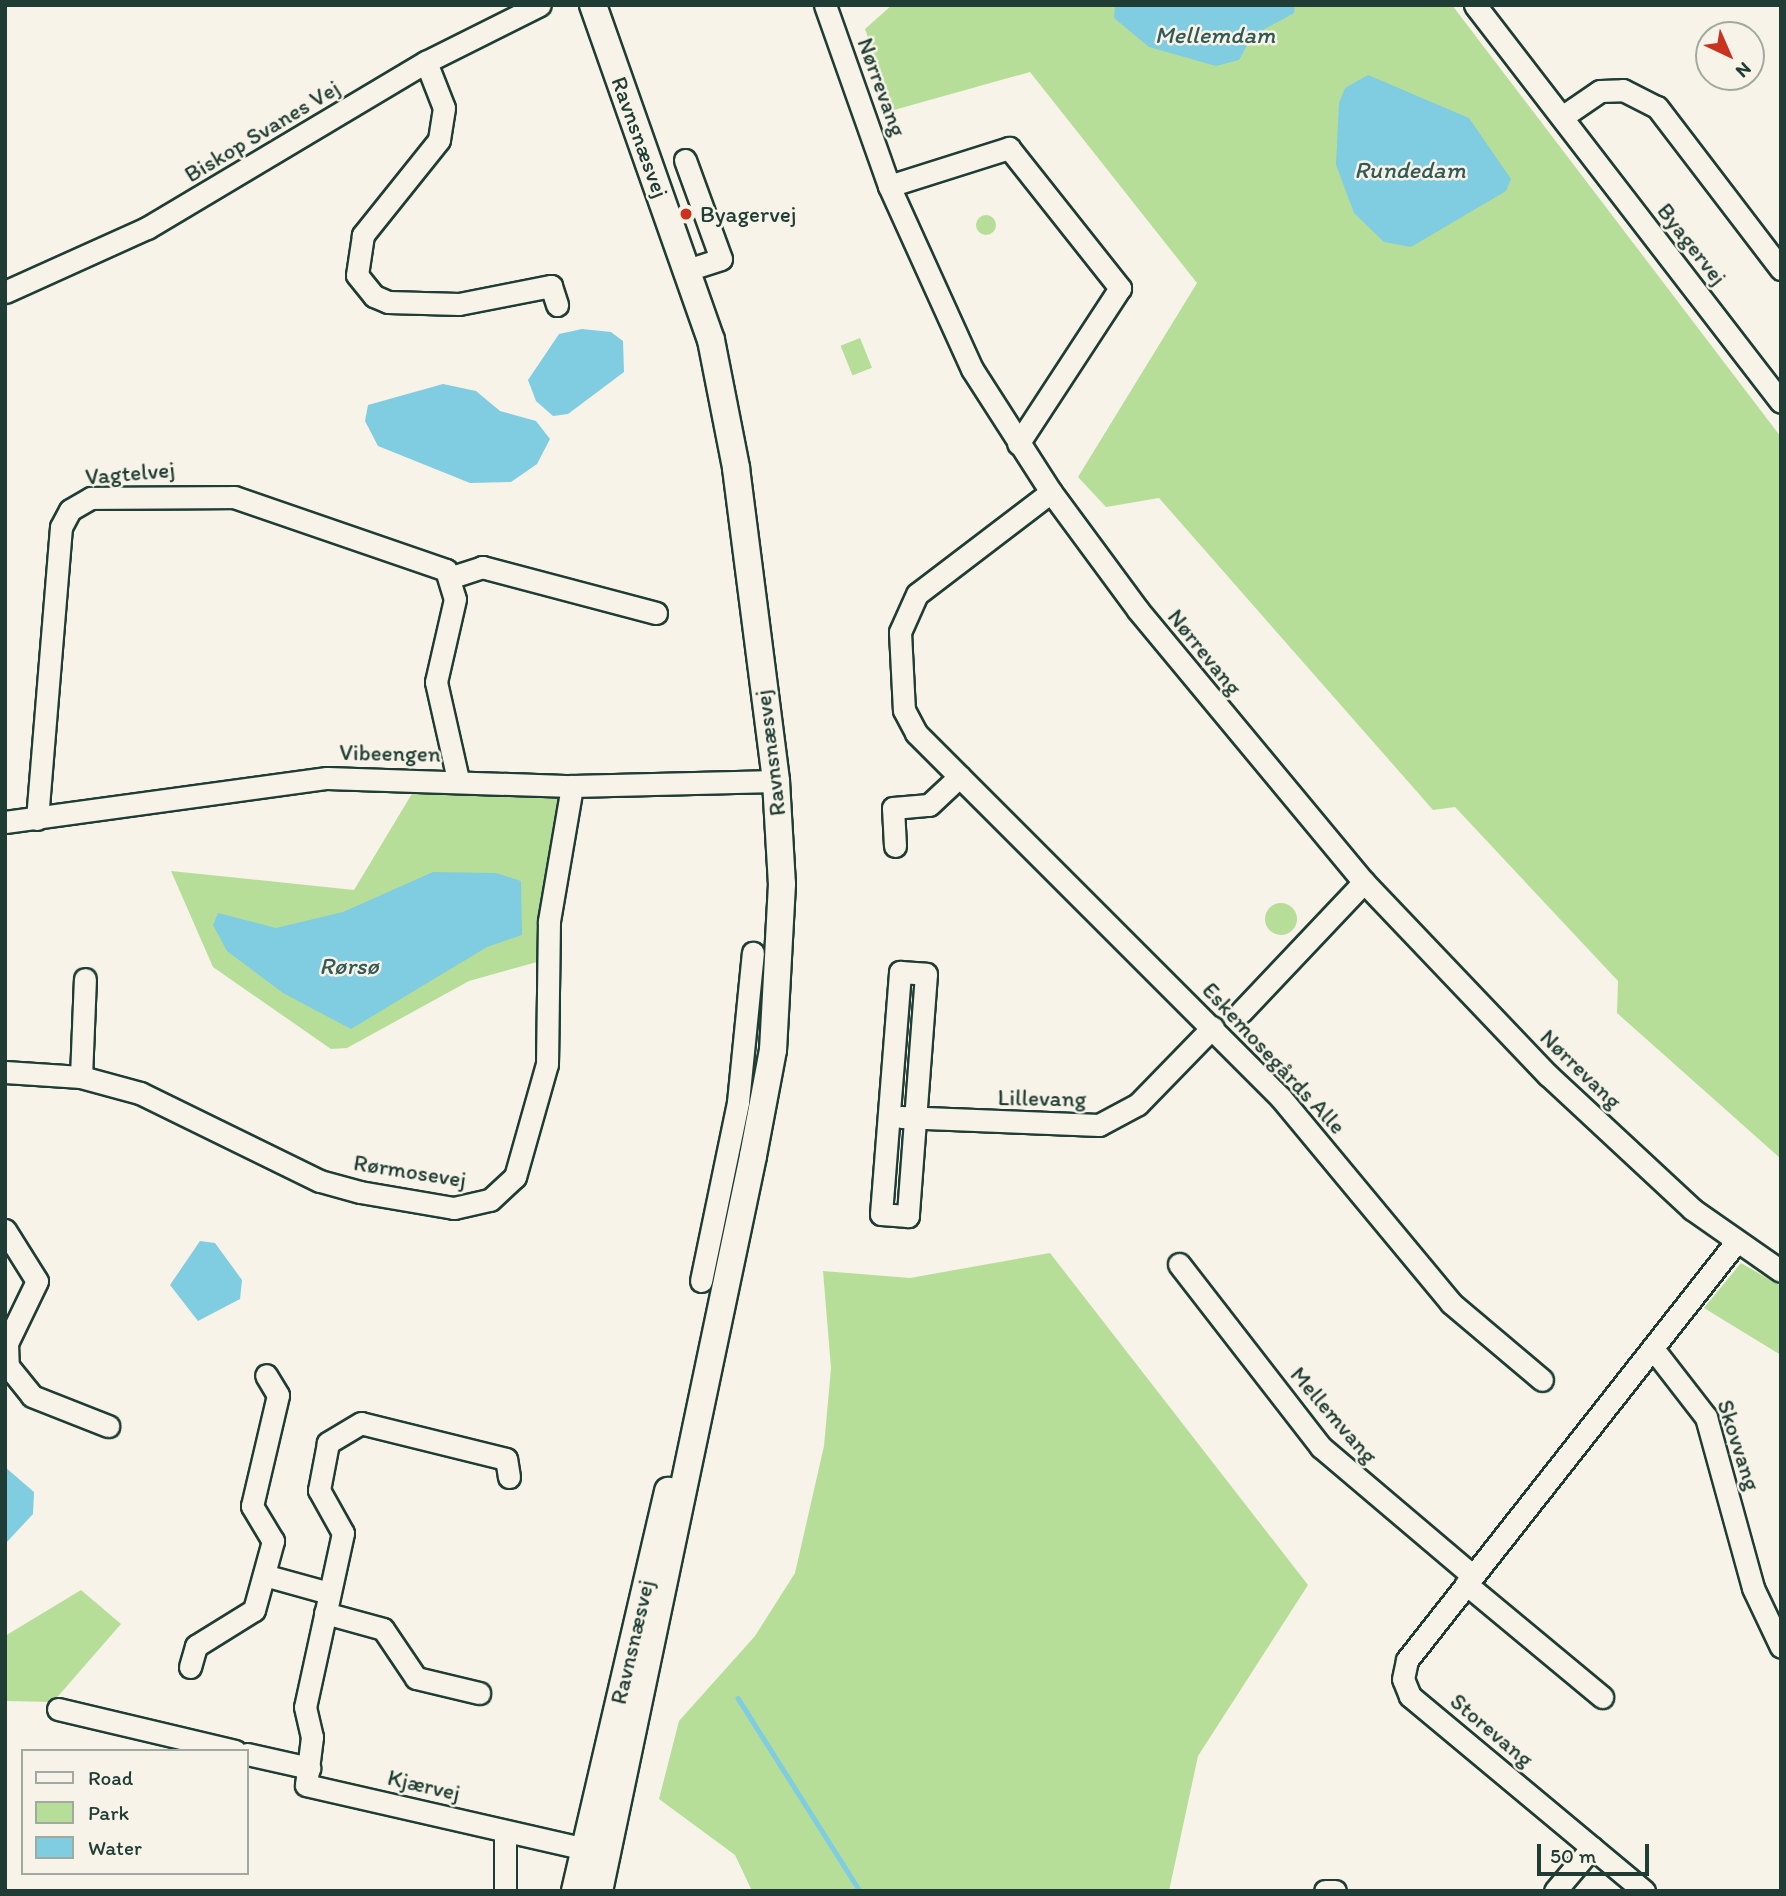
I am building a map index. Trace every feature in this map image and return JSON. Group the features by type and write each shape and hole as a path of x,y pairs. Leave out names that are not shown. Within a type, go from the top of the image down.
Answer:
{"main road":[{"name":"Ravnsnæsvej","path":"575,1891 596,1852 677,1536 722,1237 773,1051 782,884 776,781 736,468 710,340 593,5"},
{"name":"Ravnsnæsvej","path":"596,1852 599,1891"}],"street":[{"name":"Biskop Svanes Vej","path":"5,292 147,228 426,62 540,5"},
{"name":"Nørrevang","path":"825,5 889,186 935,295 1018,444 1051,492 1218,711 1364,882 1548,1075 1656,1178 1736,1242 1781,1271"},
{"name":"Byagervej","path":"1475,5 1781,402"},
{"path":"426,62 444,108 439,140 363,235 357,275 374,296 388,302 459,304 551,286 557,305"},
{"path":"1562,117 1600,91 1623,90 1657,107 1781,270"},
{"path":"889,186 1009,148 1120,288 1018,444"},
{"name":"Ravnsnæsvej","path":"685,160 721,259 687,270"},
{"name":"Eskemosegårds Alle","path":"1051,492 917,594 905,612 900,632 904,710 916,733 1213,1027 1281,1098 1451,1303 1542,1380"},
{"name":"Vagtelvej","path":"37,819 61,527 78,504 105,497 234,497 433,561 452,577"},
{"path":"458,780 436,682 455,599 452,577 482,567 656,613"},
{"path":"895,846 893,808 929,805 960,776"},
{"name":"Vibeengen","path":"5,822 327,778 458,780 572,786 776,781"},
{"name":"Rørmosevej","path":"5,1072 81,1077 140,1093 320,1181 454,1208 490,1200 515,1177 547,1064 549,921 572,786"},
{"path":"1241,1012 1364,882"},
{"name":"Ravnsnæsvej","path":"701,1281 722,1237 753,953"},
{"path":"900,972 926,974 915,1118 908,1216 881,1214 900,972"},
{"path":"81,1077 85,979"},
{"name":"Lillevang","path":"889,1116 1099,1125 1138,1104 1213,1027"},
{"path":"5,1230 37,1281 7,1343 8,1366 32,1396 108,1426"},
{"name":"Storevang","path":"1644,1891 1410,1696 1403,1679 1407,1660 1654,1350 1736,1242"},
{"name":"Mellemvang","path":"1179,1264 1321,1447 1470,1580"},
{"name":"Skovvang","path":"1654,1350 1706,1417 1754,1588 1781,1647"},
{"path":"190,1667 196,1646 254,1610 273,1541 251,1506 278,1395 266,1375"},
{"path":"248,1754 309,1769 312,1737 305,1707 343,1533 319,1490 328,1443 361,1423 506,1459 509,1477"},
{"path":"264,1575 375,1623 416,1678 470,1698"},
{"path":"1470,1580 1602,1697"},
{"path":"58,1709 227,1749"},
{"name":"Kjærvej","path":"309,1769 306,1785 596,1852"},
{"path":"505,1831 505,1891"},
{"path":"1555,1891 1592,1847"},
{"path":"1325,1891 1335,1891"}],"green space":[{"path":"892,5 1452,5 1781,437 1781,1159 1617,1013 1618,981 1455,807 1433,810 1159,498 1106,507 1078,477 1197,283 1030,72 894,110 865,29"},
{"path":"986,215 993,218 996,225 993,232 986,235 979,232 976,225 979,218"},
{"path":"860,338 872,368 853,376 841,346"},
{"path":"413,792 561,799 537,962 469,981 347,1048 331,1049 213,967 171,871 354,890"},
{"path":"1281,903 1292,908 1297,919 1292,930 1281,935 1270,930 1265,919 1270,908"},
{"path":"1050,1253 1308,1585 1198,1756 1169,1891 752,1891 735,1855 659,1799 679,1721 755,1636 795,1573 824,1446 831,1368 823,1271 910,1278"},
{"path":"1741,1263 1781,1286 1781,1355 1704,1308"},
{"path":"81,1590 121,1624 53,1702 5,1701 5,1636"}],"water":[{"name":"Mellemdam","path":"1115,5 1295,5 1294,13 1252,36 1239,60 1216,66 1149,47 1114,18"},
{"name":"Rundedam","path":"1368,75 1469,118 1511,179 1506,191 1411,247 1384,242 1354,213 1336,165 1339,103 1345,88"},
{"path":"582,329 611,332 623,341 624,372 568,414 553,416 536,401 528,380 559,334"},
{"path":"443,384 476,391 500,411 536,421 550,439 537,464 511,482 470,483 378,446 365,421 368,405"},
{"name":"Rørsø","path":"433,872 496,873 521,881 522,935 487,947 351,1029 283,993 227,951 213,925 218,913 276,928 343,912"},
{"path":"200,1241 215,1243 242,1280 240,1299 198,1321 170,1285"},
{"path":"5,1467 34,1492 33,1514 5,1544"}],"waterway":[{"path":"738,1698 860,1891"}],"place":[{"name":"Byagervej","path":"686,214"}]}
